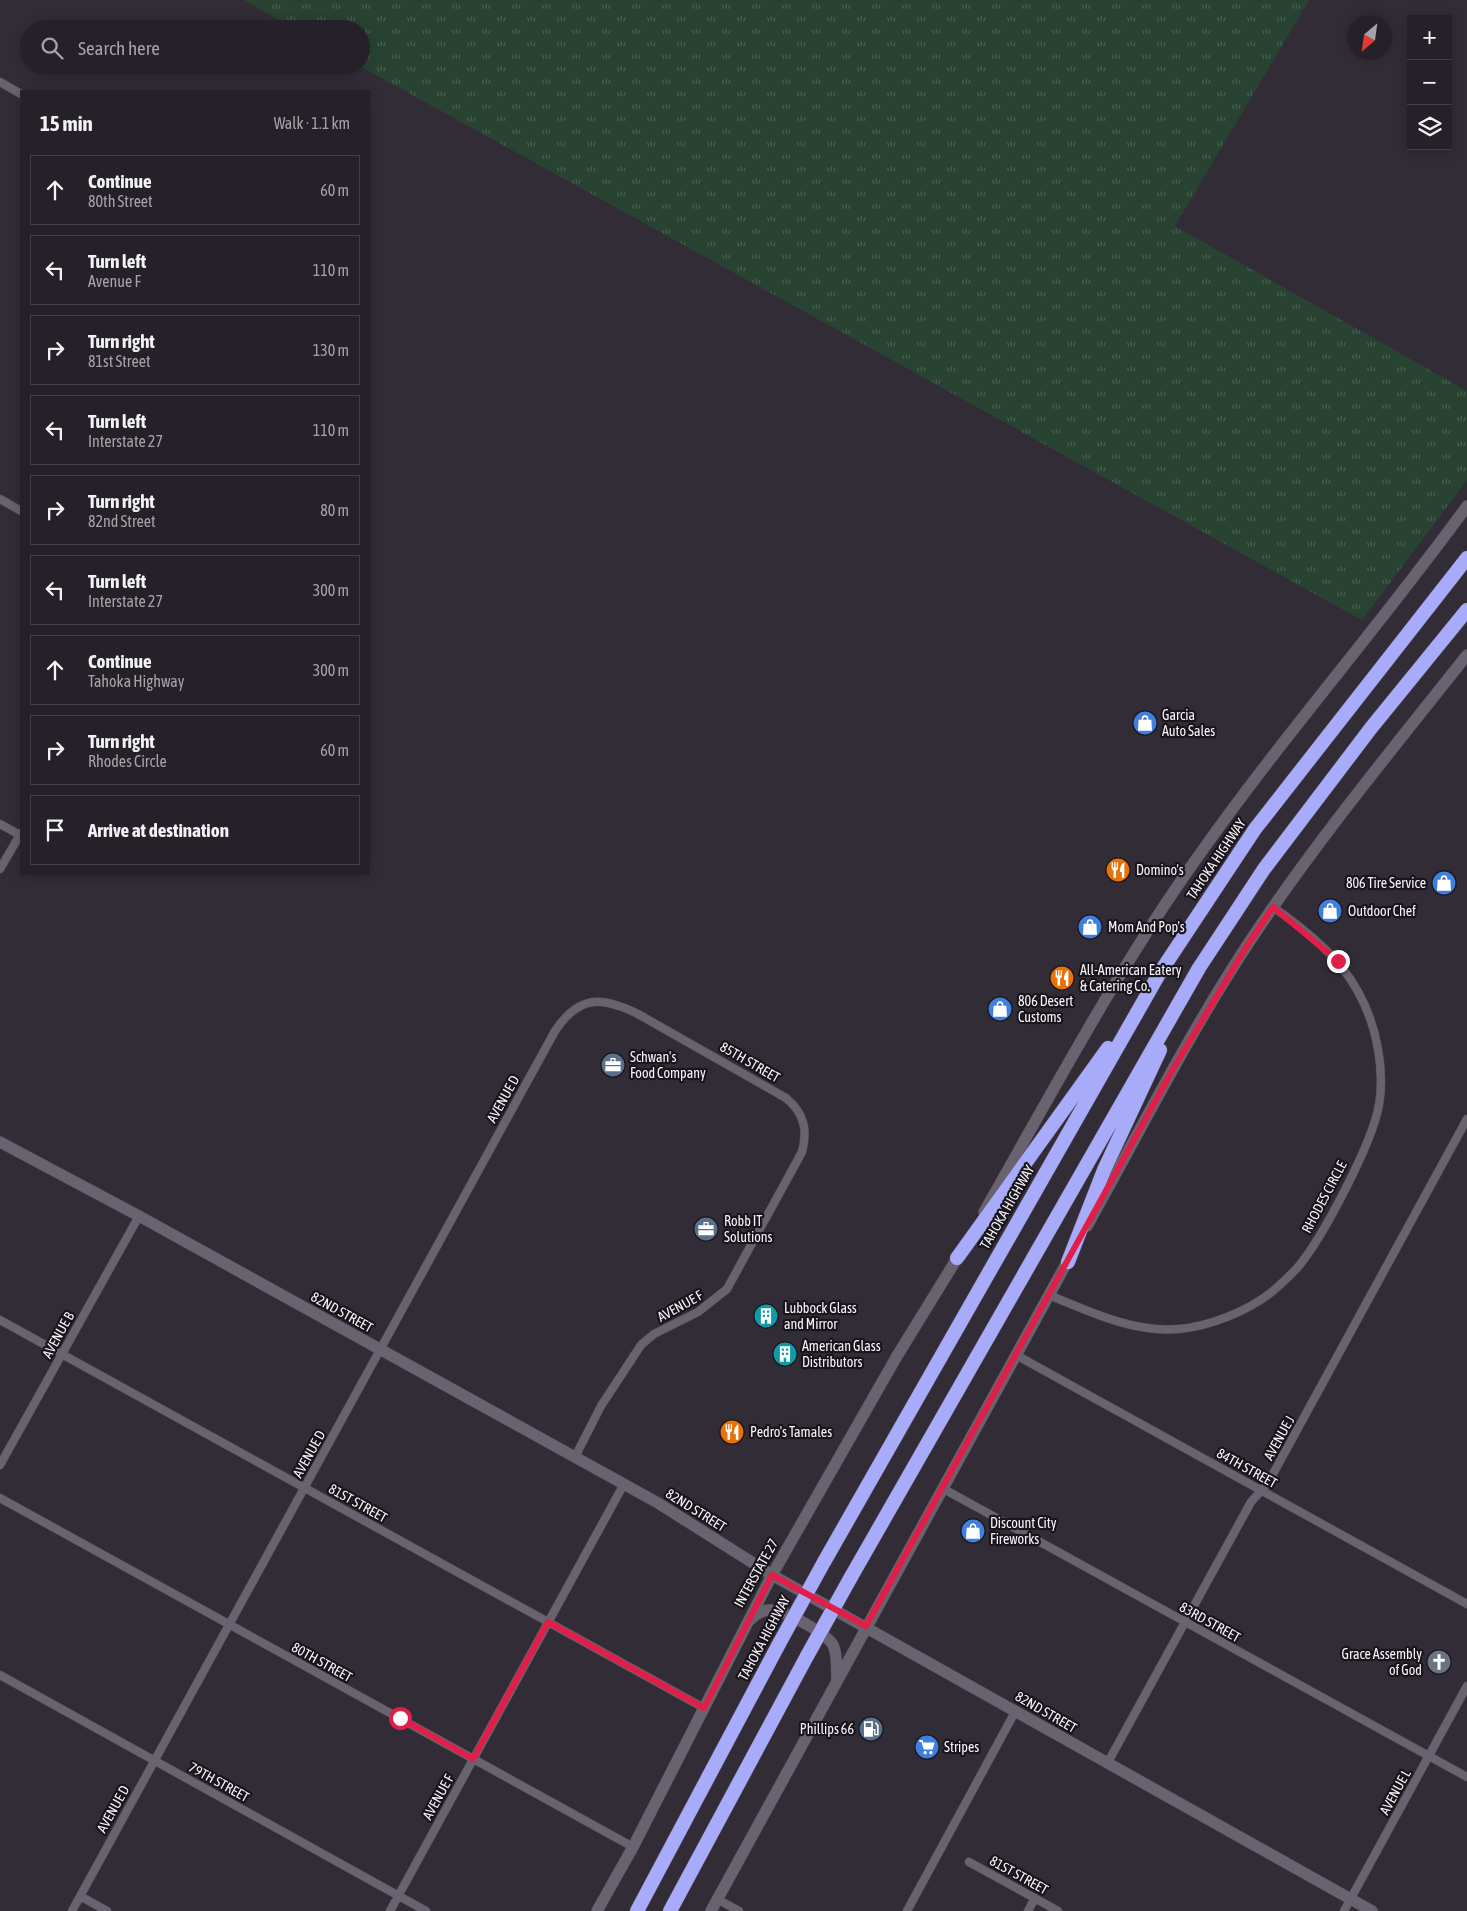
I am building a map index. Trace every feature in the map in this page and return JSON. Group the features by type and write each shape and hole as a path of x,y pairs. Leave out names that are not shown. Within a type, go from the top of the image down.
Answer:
{"highway":[{"name":"TAHOKA HIGHWAY","path":"636,1911 824,1562 1151,988 1256,829 1467,558"},
{"path":"670,1911 806,1656 1180,1000 1264,869 1371,728 1467,610"},
{"path":"957,1258 1151,988"},
{"path":"1068,1262 1104,1170 1167,1035 1180,1000"}],"main road":[{"name":"TAHOKA HIGHWAY","path":"957,1258 1129,960 1176,888 1285,740 1467,506"},
{"path":"711,1911 1173,1069 1245,949 1346,806 1467,655"},
{"name":"82ND STREET","path":"0,1142 139,1216 624,1484 772,1575 1372,1911"},
{"name":"INTERSTATE 27","path":"597,1911 633,1847 772,1575 907,1340 957,1258"},
{"path":"746,1623 762,1611 777,1610 812,1628 826,1637 834,1646 837,1681"}],"street":[{"path":"0,82 20,93"},
{"path":"0,499 20,510"},
{"path":"0,824 20,834"},
{"path":"0,869 20,836"},
{"name":"RHODES CIRCLE","path":"1049,1295 1109,1319 1143,1328 1159,1330 1198,1326 1233,1314 1271,1292 1298,1266 1314,1242 1361,1154 1376,1119 1380,1095 1378,1048 1362,999 1338,961 1273,907"},
{"name":"85TH STREET","path":"570,1011 586,1003 598,1001 619,1005 722,1061 793,1103 804,1121 804,1145"},
{"name":"AVENUE D","path":"72,1911 381,1350 499,1131 555,1032 570,1011"},
{"name":"AVENUE J","path":"1107,1764 1251,1502 1268,1483 1467,1119"},
{"name":"AVENUE F","path":"575,1457 601,1406 641,1344 654,1334 698,1312 727,1289 768,1217 804,1145"},
{"name":"AVENUE B","path":"0,1465 139,1216"},
{"name":"81ST STREET","path":"0,1320 704,1708"},
{"name":"84TH STREET","path":"1016,1355 1467,1604"},
{"name":"AVENUE F","path":"390,1911 624,1484"},
{"name":"83RD STREET","path":"942,1488 1467,1777"},
{"name":"80TH STREET","path":"0,1498 633,1847"},
{"name":"79TH STREET","path":"0,1675 426,1911"},
{"name":"AVENUE L","path":"1344,1911 1467,1686"},
{"path":"907,1911 1015,1712"},
{"name":"81ST STREET","path":"969,1862 1058,1911"},
{"path":"80,1896 107,1911"},
{"path":"1028,1911 1035,1898"},
{"path":"717,1899 739,1911"}],"green space":[{"path":"244,0 1309,0 1175,226 1467,391 1467,480 1362,620 370,72 370,20 278,20"}],"place":[{"name":"Garcia Auto Sales","path":"1145,723"},
{"name":"Domino's","path":"1118,870"},
{"name":"806 Tire Service","path":"1444,883"},
{"name":"Outdoor Chef","path":"1330,911"},
{"name":"Mom And Pop's","path":"1090,927"},
{"name":"All-American Eatery & Catering Co.","path":"1062,978"},
{"name":"806 Desert Customs","path":"1000,1009"},
{"name":"Schwan's Food Company","path":"613,1065"},
{"name":"Robb IT Solutions","path":"706,1229"},
{"name":"Lubbock Glass and Mirror","path":"766,1316"},
{"name":"American Glass Distributors","path":"785,1354"},
{"name":"Pedro's Tamales","path":"732,1432"},
{"name":"Discount City Fireworks","path":"973,1531"},
{"name":"Grace Assembly of God","path":"1439,1662"},
{"name":"Phillips 66","path":"871,1729"},
{"name":"Stripes","path":"927,1747"}],"route":[{"path":"400,1718 473,1759 548,1622 704,1708 772,1575 866,1626 1140,1132 1173,1069 1245,949 1273,907 1338,961"}]}
